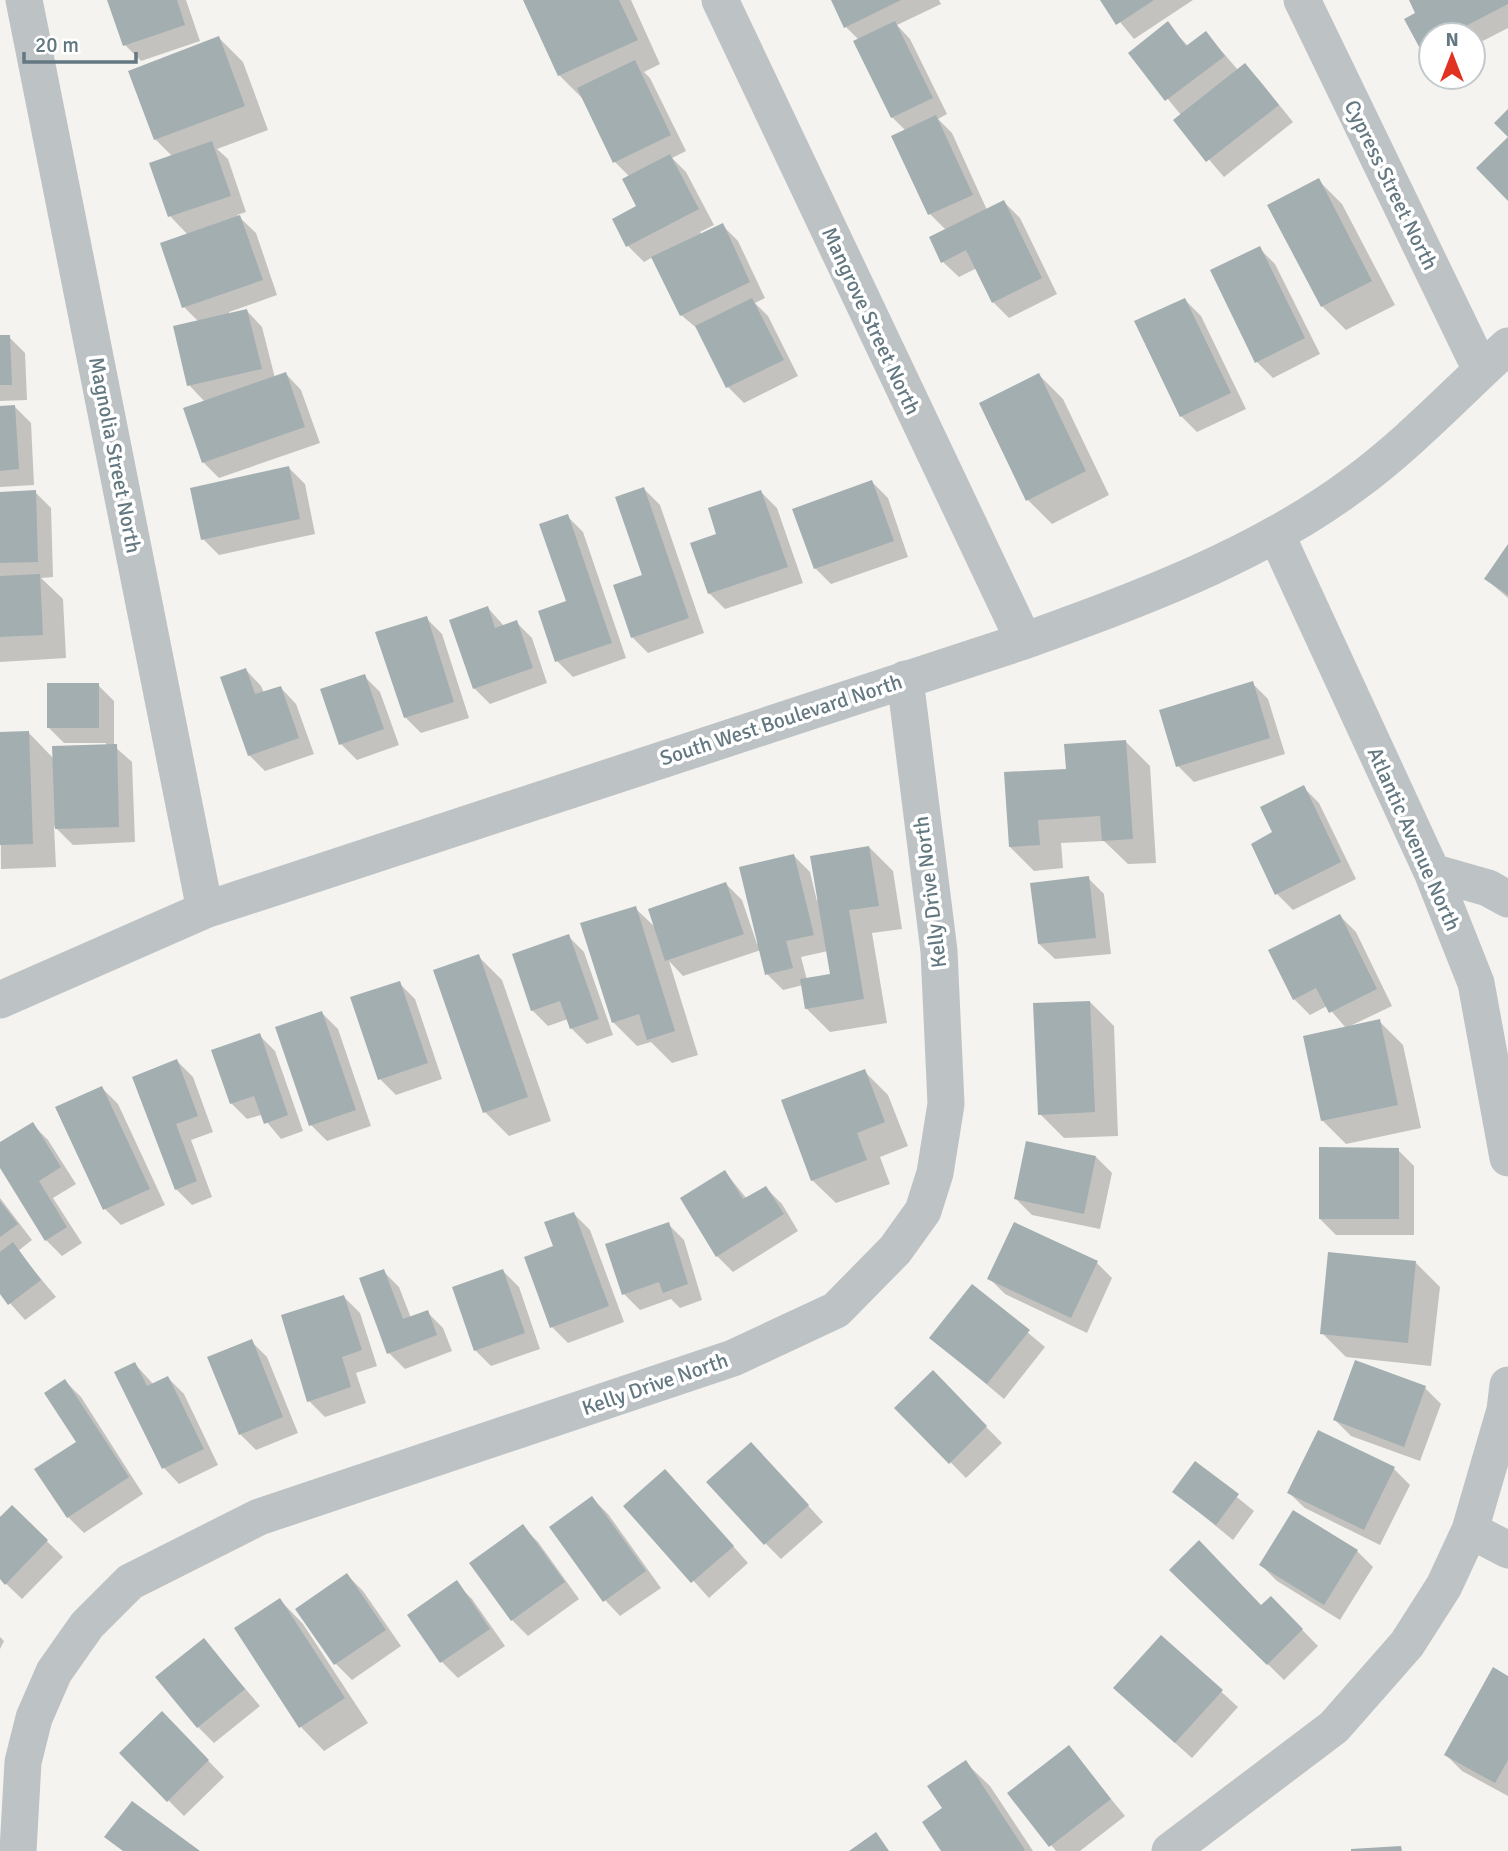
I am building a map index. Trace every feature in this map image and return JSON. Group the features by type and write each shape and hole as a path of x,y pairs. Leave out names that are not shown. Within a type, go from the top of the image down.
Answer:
{"street":[{"name":"Magnolia Street North","path":"24,0 205,910"},
{"name":"Mangrove Street North","path":"720,0 1024,641"},
{"name":"Cypress Street North","path":"1302,0 1481,370"},
{"name":"South West Boulevard North","path":"0,1000 205,910 1024,641 1135,601 1276,534 1353,485 1418,433 1508,346"},
{"name":"Atlantic Avenue North","path":"1276,534 1432,873 1476,983 1508,1158"},
{"name":"Kelly Drive North","path":"18,1851 23,1762 34,1718 54,1672 87,1625 130,1582 259,1517 733,1358 836,1310 895,1250 923,1211 935,1173 946,1104 939,951 905,679"},
{"path":"1432,873 1488,888 1508,899"},
{"path":"1170,1851 1334,1727 1407,1644 1444,1586 1470,1530 1505,1410 1508,1385"},
{"path":"1470,1530 1508,1550"}],"building":[{"path":"107,0 177,0 185,25 123,46"},
{"path":"523,0 619,0 638,40 558,76"},
{"path":"831,0 901,0 844,28"},
{"path":"1100,0 1154,0 1116,25"},
{"path":"1409,0 1508,0 1508,4 1475,21 1417,21 1417,43 1404,19 1415,13"},
{"path":"895,21 933,98 891,118 853,41"},
{"path":"1168,21 1186,46 1206,31 1225,56 1165,101 1128,53"},
{"path":"219,36 245,106 154,140 128,71"},
{"path":"635,60 671,135 613,163 577,88"},
{"path":"1245,63 1279,105 1206,162 1173,120"},
{"path":"1508,109 1508,137 1494,123"},
{"path":"936,115 973,195 928,215 891,136"},
{"path":"1508,137 1508,201 1476,168"},
{"path":"212,141 231,196 168,217 149,163"},
{"path":"670,154 699,209 626,247 612,219 636,206 622,179"},
{"path":"1319,178 1372,281 1321,307 1267,205"},
{"path":"1004,200 1042,278 992,303 966,250 941,263 929,237"},
{"path":"240,215 263,280 182,308 160,243"},
{"path":"723,223 750,282 680,316 651,257"},
{"path":"1260,246 1305,338 1255,363 1210,270"},
{"path":"752,298 784,360 726,388 695,326"},
{"path":"1185,298 1231,393 1180,417 1134,321"},
{"path":"247,309 262,369 187,386 173,326"},
{"path":"0,335 10,335 12,385 0,385"},
{"path":"286,372 305,427 202,463 183,408"},
{"path":"1039,373 1086,471 1026,501 979,403"},
{"path":"15,405 19,469 0,471 0,406"},
{"path":"289,466 300,519 201,540 190,488"},
{"path":"872,480 894,541 814,569 792,509"},
{"path":"644,487 689,618 631,638 613,585 642,575 615,497"},
{"path":"36,490 38,562 0,563 0,492"},
{"path":"761,490 788,567 708,594 690,543 716,534 708,508"},
{"path":"568,514 612,643 555,662 538,611 566,601 539,524"},
{"path":"1508,544 1508,595 1484,579"},
{"path":"40,574 43,635 0,637 0,576"},
{"path":"488,606 495,628 517,620 533,668 473,689 449,620"},
{"path":"427,616 454,702 404,718 375,632"},
{"path":"246,668 255,694 281,686 299,738 248,756 220,677"},
{"path":"365,674 384,729 339,745 320,689"},
{"path":"1253,681 1270,738 1176,767 1159,710"},
{"path":"47,683 99,683 99,728 47,728"},
{"path":"29,731 33,844 0,845 0,732"},
{"path":"1126,740 1133,839 1102,841 1100,816 1038,820 1040,845 1009,847 1004,772 1066,769 1064,744"},
{"path":"117,744 119,827 55,829 52,746"},
{"path":"1304,785 1341,862 1275,895 1251,844 1272,832 1260,807"},
{"path":"869,846 879,906 849,910 864,999 805,1009 800,979 830,974 810,856"},
{"path":"794,854 814,935 786,941 793,968 765,975 739,867"},
{"path":"1089,876 1096,938 1038,944 1030,883"},
{"path":"726,882 744,934 665,961 648,909"},
{"path":"636,906 675,1031 647,1040 639,1014 612,1023 580,923"},
{"path":"1340,914 1377,989 1329,1013 1316,988 1293,1000 1268,950"},
{"path":"569,934 599,1019 570,1029 560,1001 531,1011 512,954"},
{"path":"479,954 528,1097 483,1113 433,970"},
{"path":"400,981 428,1063 378,1080 350,997"},
{"path":"1090,1001 1095,1112 1038,1115 1033,1003"},
{"path":"322,1011 356,1110 309,1126 275,1027"},
{"path":"1380,1019 1398,1105 1321,1121 1303,1036"},
{"path":"260,1033 288,1115 264,1124 254,1096 230,1104 211,1050"},
{"path":"177,1059 198,1116 176,1124 197,1181 175,1190 132,1077"},
{"path":"865,1069 885,1122 857,1133 867,1160 811,1181 781,1100"},
{"path":"102,1086 150,1189 103,1210 55,1107"},
{"path":"33,1122 61,1167 39,1181 67,1227 45,1241 0,1168 0,1142"},
{"path":"1026,1141 1096,1156 1084,1214 1014,1199"},
{"path":"1319,1147 1399,1148 1399,1219 1319,1219"},
{"path":"725,1170 743,1199 766,1186 784,1214 716,1257 680,1198"},
{"path":"0,1201 18,1224 0,1237"},
{"path":"574,1212 609,1306 550,1328 524,1257 553,1246 544,1222"},
{"path":"669,1222 688,1284 663,1293 659,1282 622,1295 605,1244"},
{"path":"1014,1222 1098,1261 1071,1318 987,1279"},
{"path":"13,1242 41,1280 8,1305 0,1294 0,1252"},
{"path":"1328,1252 1416,1261 1408,1343 1320,1334"},
{"path":"384,1269 403,1319 428,1310 437,1335 387,1354 359,1278"},
{"path":"503,1269 525,1333 474,1351 452,1287"},
{"path":"972,1284 1030,1330 987,1384 929,1338"},
{"path":"344,1295 362,1350 342,1357 351,1387 307,1402 281,1315"},
{"path":"252,1339 283,1417 239,1435 207,1357"},
{"path":"1355,1360 1426,1386 1404,1447 1333,1420"},
{"path":"135,1362 147,1386 168,1376 204,1449 162,1469 114,1372"},
{"path":"933,1370 987,1426 949,1464 894,1408"},
{"path":"65,1379 129,1477 67,1518 34,1469 76,1442 44,1393"},
{"path":"1318,1430 1395,1467 1364,1530 1287,1493"},
{"path":"751,1442 809,1505 764,1545 706,1482"},
{"path":"1195,1461 1239,1494 1216,1525 1172,1492"},
{"path":"665,1469 734,1546 691,1583 623,1506"},
{"path":"592,1496 646,1571 603,1602 549,1527"},
{"path":"12,1505 48,1540 5,1585 0,1579 0,1517"},
{"path":"1293,1510 1358,1550 1324,1605 1259,1565"},
{"path":"523,1524 565,1582 511,1621 469,1563"},
{"path":"1199,1540 1261,1605 1271,1596 1303,1629 1267,1665 1169,1570"},
{"path":"347,1573 386,1630 334,1665 295,1609"},
{"path":"457,1580 490,1629 440,1663 407,1615"},
{"path":"280,1598 345,1698 299,1728 234,1628"},
{"path":"1161,1635 1223,1690 1175,1743 1113,1688"},
{"path":"204,1638 245,1689 197,1728 155,1677"},
{"path":"1493,1667 1508,1676 1508,1760 1495,1783 1444,1755"},
{"path":"162,1711 209,1760 167,1802 119,1753"},
{"path":"1069,1745 1111,1799 1049,1847 1007,1793"},
{"path":"966,1760 1025,1850 941,1851 922,1822 942,1808 927,1786"},
{"path":"132,1801 200,1851 123,1851 104,1837"},
{"path":"876,1832 889,1851 849,1851"},
{"path":"1401,1846 1402,1851 1351,1851 1351,1849"}]}
